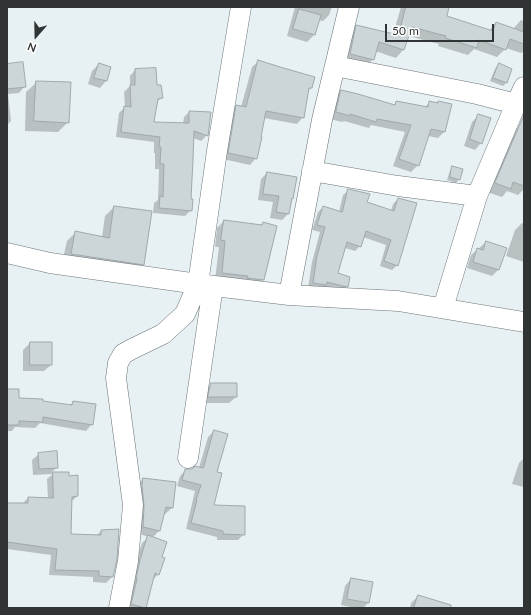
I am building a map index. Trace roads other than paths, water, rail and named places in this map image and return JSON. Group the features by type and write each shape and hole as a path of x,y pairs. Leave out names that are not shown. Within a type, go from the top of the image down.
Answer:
{"street":[{"path":"188,458 206,285 217,151 241,7"},
{"path":"289,295 322,120 349,7"},
{"path":"335,66 477,94 520,95 476,196 443,308"},
{"path":"312,171 398,186 476,196"},
{"path":"7,253 50,264 206,285 289,295 398,301 524,322"},
{"path":"119,608 128,561 133,505 116,378 118,363 123,354 163,334 185,314 206,285"}]}
